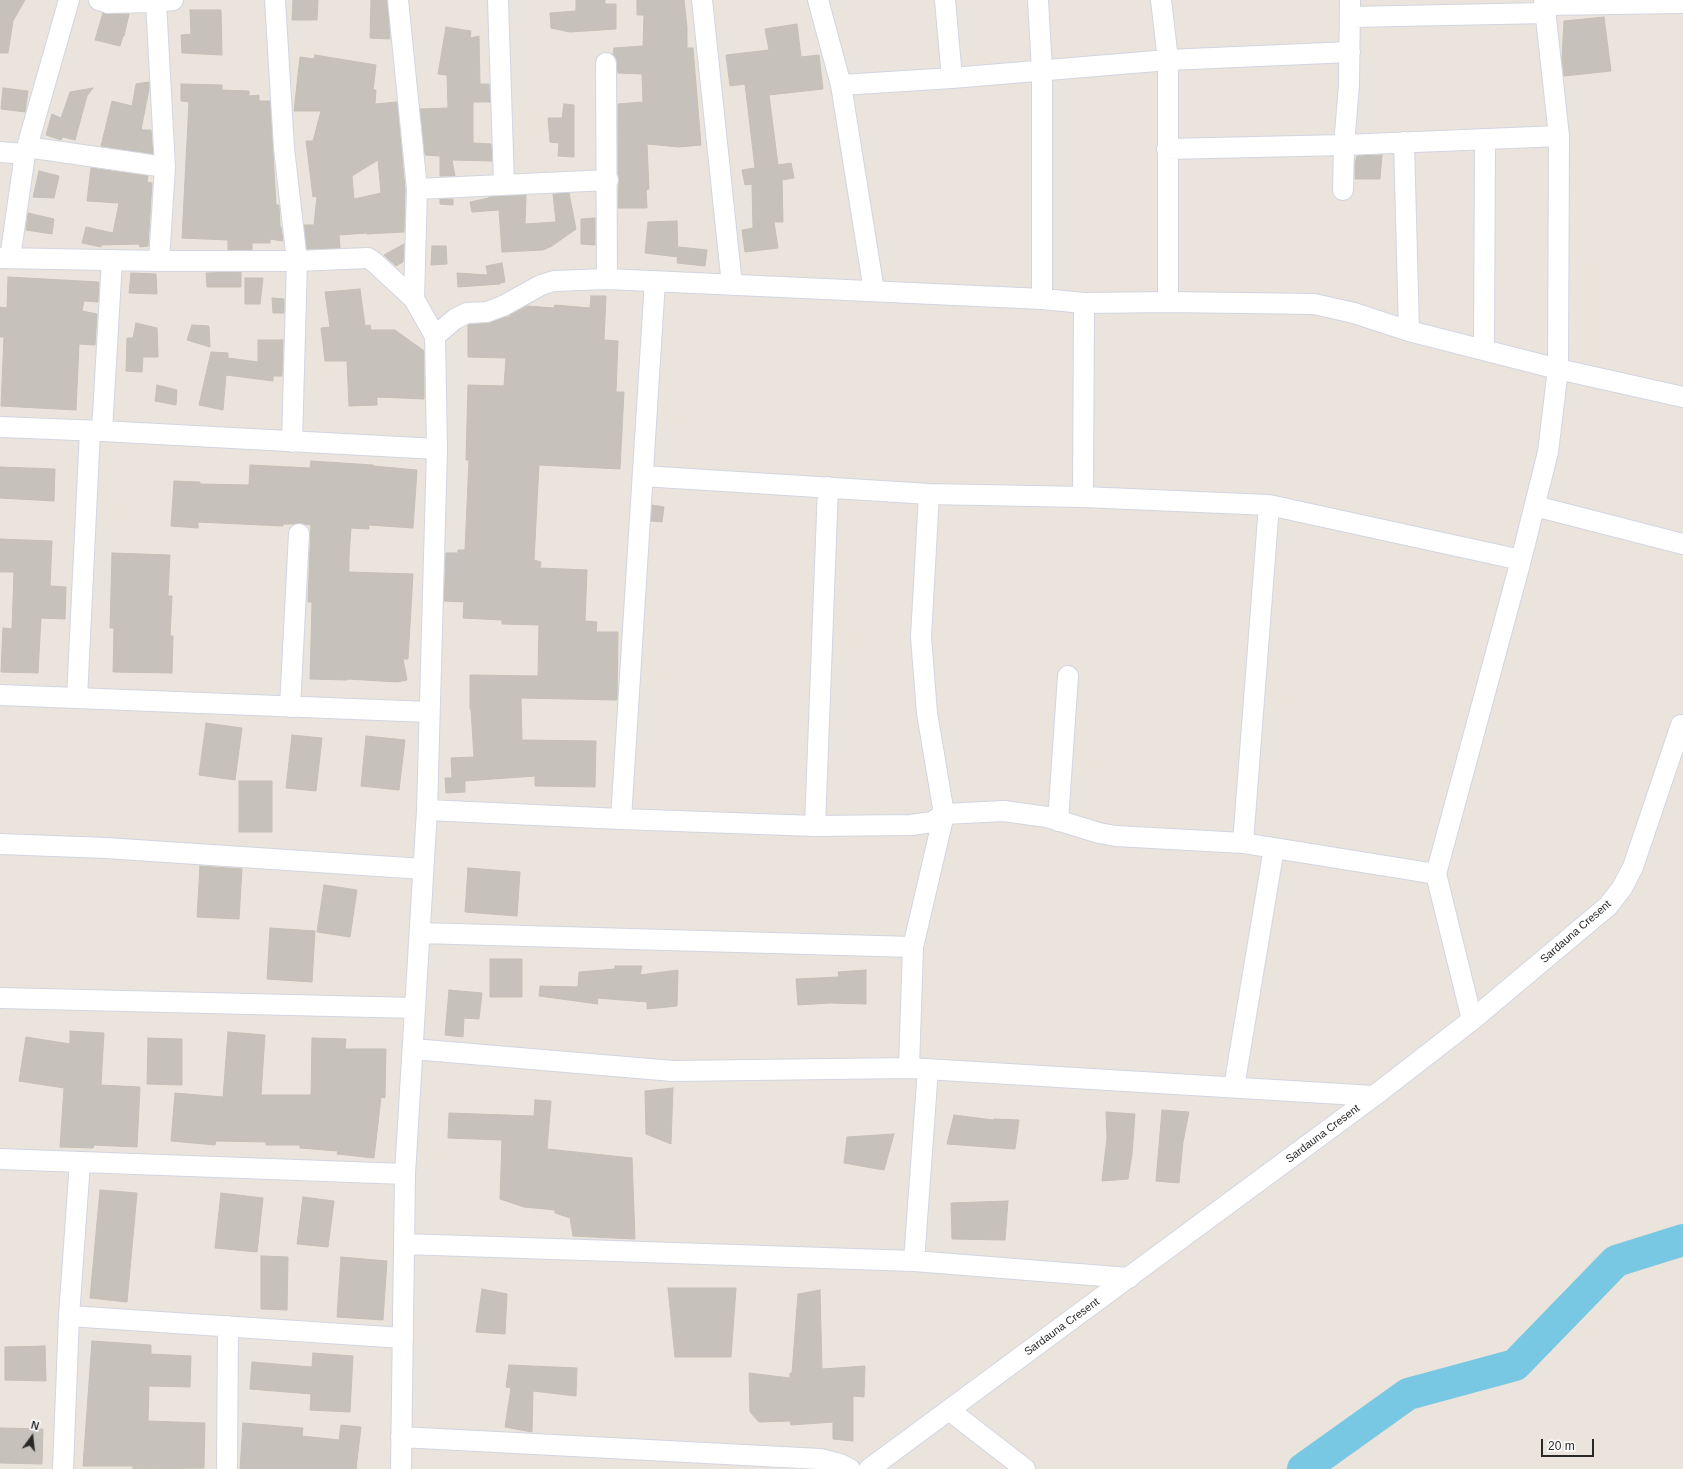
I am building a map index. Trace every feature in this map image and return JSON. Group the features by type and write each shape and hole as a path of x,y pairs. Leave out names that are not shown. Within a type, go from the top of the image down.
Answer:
{"street":[{"path":"69,0 26,150 5,258 159,262 297,261 368,258 414,299 435,336 437,449 427,810 406,1174 402,1338 401,1469"},
{"path":"99,0 108,3 165,1 165,167 159,262"},
{"path":"275,0 284,148 297,261 292,442"},
{"path":"398,0 417,189 414,299"},
{"path":"498,0 504,184"},
{"path":"702,0 732,285"},
{"path":"818,0 841,85 874,291"},
{"path":"946,0 952,78"},
{"path":"1038,0 1042,71 1042,299"},
{"path":"1161,0 1168,60 1168,302"},
{"path":"1343,190 1344,145 1350,86 1350,8 1683,3"},
{"path":"1472,1020 1436,874 1521,560 1548,452 1558,369 1559,136 1545,6"},
{"path":"841,85 952,78 1168,60 1350,52"},
{"path":"606,63 608,180 607,279"},
{"path":"1167,149 1344,145 1559,136"},
{"path":"1484,350 1485,139"},
{"path":"1404,142 1409,330"},
{"path":"0,152 26,150 165,167"},
{"path":"417,189 608,180"},
{"path":"78,698 96,431 112,260"},
{"path":"435,336 455,319 467,313 487,312 503,306 541,285 554,281 607,279 1042,299 1084,303 1168,302 1314,304 1354,313 1409,330 1558,369 1683,397"},
{"path":"622,820 655,281"},
{"path":"1084,303 1084,497"},
{"path":"0,428 96,431 437,449"},
{"path":"643,476 930,494 1084,497 1268,505 1521,560"},
{"path":"815,826 828,487"},
{"path":"914,1261 919,1068 913,947 944,814 927,713 921,637 930,494"},
{"path":"1243,843 1268,505"},
{"path":"1535,506 1683,544"},
{"path":"290,707 299,534"},
{"path":"1058,820 1068,676"},
{"path":"0,695 429,712"},
{"name":"Sardauna Cresent","path":"869,1469 1374,1096 1472,1020 1608,906 1622,888 1633,867 1682,723"},
{"path":"427,810 622,820 815,826 911,825 932,822 944,814 1004,811 1047,817 1099,833 1116,836 1243,843 1436,874"},
{"path":"0,844 106,848 423,869"},
{"path":"1234,1087 1274,848"},
{"path":"420,933 913,947"},
{"path":"0,998 415,1008"},
{"path":"413,1050 673,1071 919,1068 1374,1096"},
{"path":"0,1159 406,1174"},
{"path":"64,1469 69,1316 80,1162"},
{"path":"404,1244 914,1261 1129,1278"},
{"path":"69,1316 402,1338"},
{"path":"227,1469 228,1326"},
{"path":"949,1410 1025,1469"},
{"path":"401,1437 820,1459 840,1464 850,1469"}],"building":[{"path":"0,0 25,0 13,21 8,53 0,53"},
{"path":"293,0 318,0 317,20 292,20"},
{"path":"371,0 387,0 390,39 370,38"},
{"path":"576,0 605,0 605,4 616,4 616,29 570,32 551,28 550,13 576,11"},
{"path":"637,0 684,0 687,27 687,48 693,48 701,145 679,147 647,144 649,189 646,190 647,208 618,208 618,104 643,102 642,74 618,73 617,63 613,55 614,48 643,46 644,15 637,15"},
{"path":"190,10 221,10 222,55 182,53 181,35 191,34"},
{"path":"103,13 129,14 120,46 95,40"},
{"path":"1604,17 1611,71 1564,76 1562,59 1564,21"},
{"path":"797,24 801,57 819,55 823,89 769,95 778,165 791,163 794,178 782,180 783,222 774,222 778,248 745,252 742,230 753,228 752,184 745,185 742,170 755,168 745,84 730,86 726,55 769,50 765,29"},
{"path":"446,27 471,31 470,38 479,36 480,84 489,84 490,102 473,102 473,143 491,144 492,161 452,160 455,176 440,176 440,156 425,155 420,109 448,108 447,75 438,74"},
{"path":"315,55 376,65 373,90 376,90 375,104 397,102 405,189 404,232 339,235 340,248 307,249 304,225 314,225 317,196 313,197 306,141 313,141 321,111 294,111 300,57 314,59","holes":["378,160 381,193 354,199 352,176"]},
{"path":"149,82 141,130 151,130 153,154 101,146 112,101 132,106 136,84"},
{"path":"181,84 222,85 222,90 249,91 249,96 259,95 259,101 270,101 276,205 279,205 280,227 283,241 270,239 270,243 252,243 252,250 228,250 228,240 182,238 189,102 181,101"},
{"path":"3,88 28,91 25,112 1,109"},
{"path":"93,88 87,96 75,140 63,137 61,140 46,135 52,114 61,118 70,92"},
{"path":"564,104 574,105 574,157 558,156 559,143 550,142 548,118 562,118"},
{"path":"1382,155 1380,179 1355,179 1355,163 1357,156"},
{"path":"91,168 148,176 147,182 152,183 148,246 140,247 139,244 101,245 101,247 82,243 86,227 113,233 119,203 87,201"},
{"path":"39,171 59,176 54,198 33,197"},
{"path":"569,193 576,229 552,246 543,250 502,252 499,210 472,212 470,202 489,197 526,195 525,224 556,222 553,194"},
{"path":"440,199 453,199 453,205 440,204"},
{"path":"28,213 54,219 52,234 26,230"},
{"path":"595,218 595,245 581,244 581,219"},
{"path":"677,221 678,257 645,253 648,222"},
{"path":"404,244 403,262 396,266 384,255"},
{"path":"432,246 446,246 447,264 431,265"},
{"path":"679,247 707,250 705,266 677,263"},
{"path":"502,263 505,282 500,284 458,287 457,273 488,275 486,266"},
{"path":"241,272 241,287 207,287 206,273"},
{"path":"131,273 156,274 157,294 129,293"},
{"path":"8,277 99,282 98,302 84,301 82,311 97,314 95,345 79,344 76,410 1,406 4,337 0,337 0,307 7,308"},
{"path":"245,278 263,278 260,304 245,304"},
{"path":"360,289 365,326 370,325 371,330 395,330 424,351 424,399 377,397 377,405 349,406 347,361 325,361 321,328 330,327 325,292"},
{"path":"591,296 606,296 604,340 618,341 616,392 624,392 620,469 539,465 534,560 541,562 540,568 587,570 585,621 597,622 596,632 618,632 617,700 521,698 522,740 596,741 595,787 535,786 535,776 465,781 465,792 446,793 445,778 452,778 451,758 474,757 470,709 470,675 538,676 539,625 502,624 502,620 463,618 464,602 444,601 446,553 458,553 458,550 465,550 469,460 466,460 468,385 504,386 506,358 468,357 468,325 488,323 505,317 510,317 510,315 527,306 554,308 555,305 590,308"},
{"path":"272,298 284,299 284,313 273,313"},
{"path":"136,323 157,328 158,357 143,357 142,372 126,371 127,338 133,338"},
{"path":"192,325 209,326 210,347 187,340"},
{"path":"258,340 283,340 282,376 273,376 273,381 226,375 223,410 199,405 211,352 228,353 228,358 258,362"},
{"path":"157,385 177,390 176,405 155,401"},
{"path":"311,461 373,465 417,470 413,528 369,525 369,529 351,528 349,557 349,572 413,574 408,659 403,659 407,680 398,682 347,679 310,679 312,602 308,602 311,525 299,523 283,524 283,526 198,522 198,528 171,526 174,481 200,482 200,484 249,485 250,465 310,468"},
{"path":"0,467 55,469 54,501 0,498"},
{"path":"652,505 664,507 662,522 651,521"},
{"path":"0,539 52,541 50,586 66,587 65,619 41,618 38,673 1,672 3,628 12,629 14,572 0,572"},
{"path":"112,553 170,555 168,596 172,596 170,636 173,636 172,673 113,672 114,628 110,628"},
{"path":"206,723 242,728 235,780 199,775"},
{"path":"292,735 322,738 316,791 286,788"},
{"path":"366,736 405,740 399,790 361,786"},
{"path":"239,781 272,781 272,832 239,832"},
{"path":"200,866 242,869 239,919 197,917"},
{"path":"468,868 520,872 517,916 465,912"},
{"path":"324,885 357,890 350,937 317,932"},
{"path":"270,928 315,931 312,982 267,979"},
{"path":"490,959 522,959 522,997 490,997"},
{"path":"615,966 642,966 640,975 678,970 677,1006 647,1009 647,1002 597,998 598,1004 539,996 540,986 578,987 579,972 615,969"},
{"path":"866,970 866,1004 830,1003 798,1005 796,979 839,977 838,972"},
{"path":"449,990 482,993 479,1019 464,1018 463,1037 445,1035"},
{"path":"70,1031 104,1033 101,1085 140,1087 137,1147 94,1145 93,1148 60,1147 64,1088 19,1081 26,1037 70,1044"},
{"path":"228,1032 265,1035 261,1095 311,1095 312,1038 346,1039 345,1049 386,1049 385,1098 381,1097 374,1158 337,1154 338,1151 300,1148 300,1145 266,1145 266,1142 216,1141 215,1145 171,1141 175,1093 223,1097"},
{"path":"148,1038 182,1039 182,1085 147,1084"},
{"path":"673,1088 671,1144 646,1134 645,1091"},
{"path":"535,1100 551,1101 547,1149 632,1158 635,1239 573,1236 570,1218 555,1213 555,1210 524,1207 500,1199 502,1140 448,1138 449,1113 534,1116"},
{"path":"1162,1110 1189,1112 1183,1142 1179,1183 1156,1181"},
{"path":"1106,1112 1135,1114 1132,1154 1128,1179 1102,1181 1107,1138"},
{"path":"954,1115 993,1120 1019,1120 1015,1149 947,1144"},
{"path":"894,1134 884,1170 844,1163 847,1137"},
{"path":"100,1190 137,1193 127,1302 90,1298"},
{"path":"221,1193 263,1198 257,1252 215,1248"},
{"path":"303,1197 334,1201 328,1247 297,1244"},
{"path":"1008,1201 1005,1240 952,1239 951,1203"},
{"path":"261,1256 288,1257 287,1310 261,1309"},
{"path":"341,1257 387,1261 383,1320 337,1317"},
{"path":"668,1288 736,1288 731,1357 675,1357"},
{"path":"482,1289 507,1294 505,1334 476,1332"},
{"path":"820,1290 822,1369 865,1366 864,1397 853,1396 853,1441 833,1439 833,1422 791,1425 790,1421 759,1422 750,1412 749,1373 790,1378 790,1373 792,1373 798,1294"},
{"path":"92,1341 151,1345 151,1354 191,1356 190,1387 149,1386 148,1421 205,1423 204,1468 133,1469 133,1466 83,1466"},
{"path":"45,1346 46,1381 5,1380 5,1347"},
{"path":"313,1353 353,1356 350,1412 310,1410 311,1394 250,1389 252,1362 312,1367"},
{"path":"509,1365 577,1368 576,1396 533,1391 532,1432 505,1427 511,1388 506,1387"},
{"path":"243,1423 303,1428 302,1436 339,1440 341,1425 361,1427 356,1469 240,1469"},
{"path":"0,1428 43,1429 42,1464 0,1463"}],"waterway":[{"path":"1303,1469 1408,1394 1515,1365 1616,1261 1683,1240"}]}
